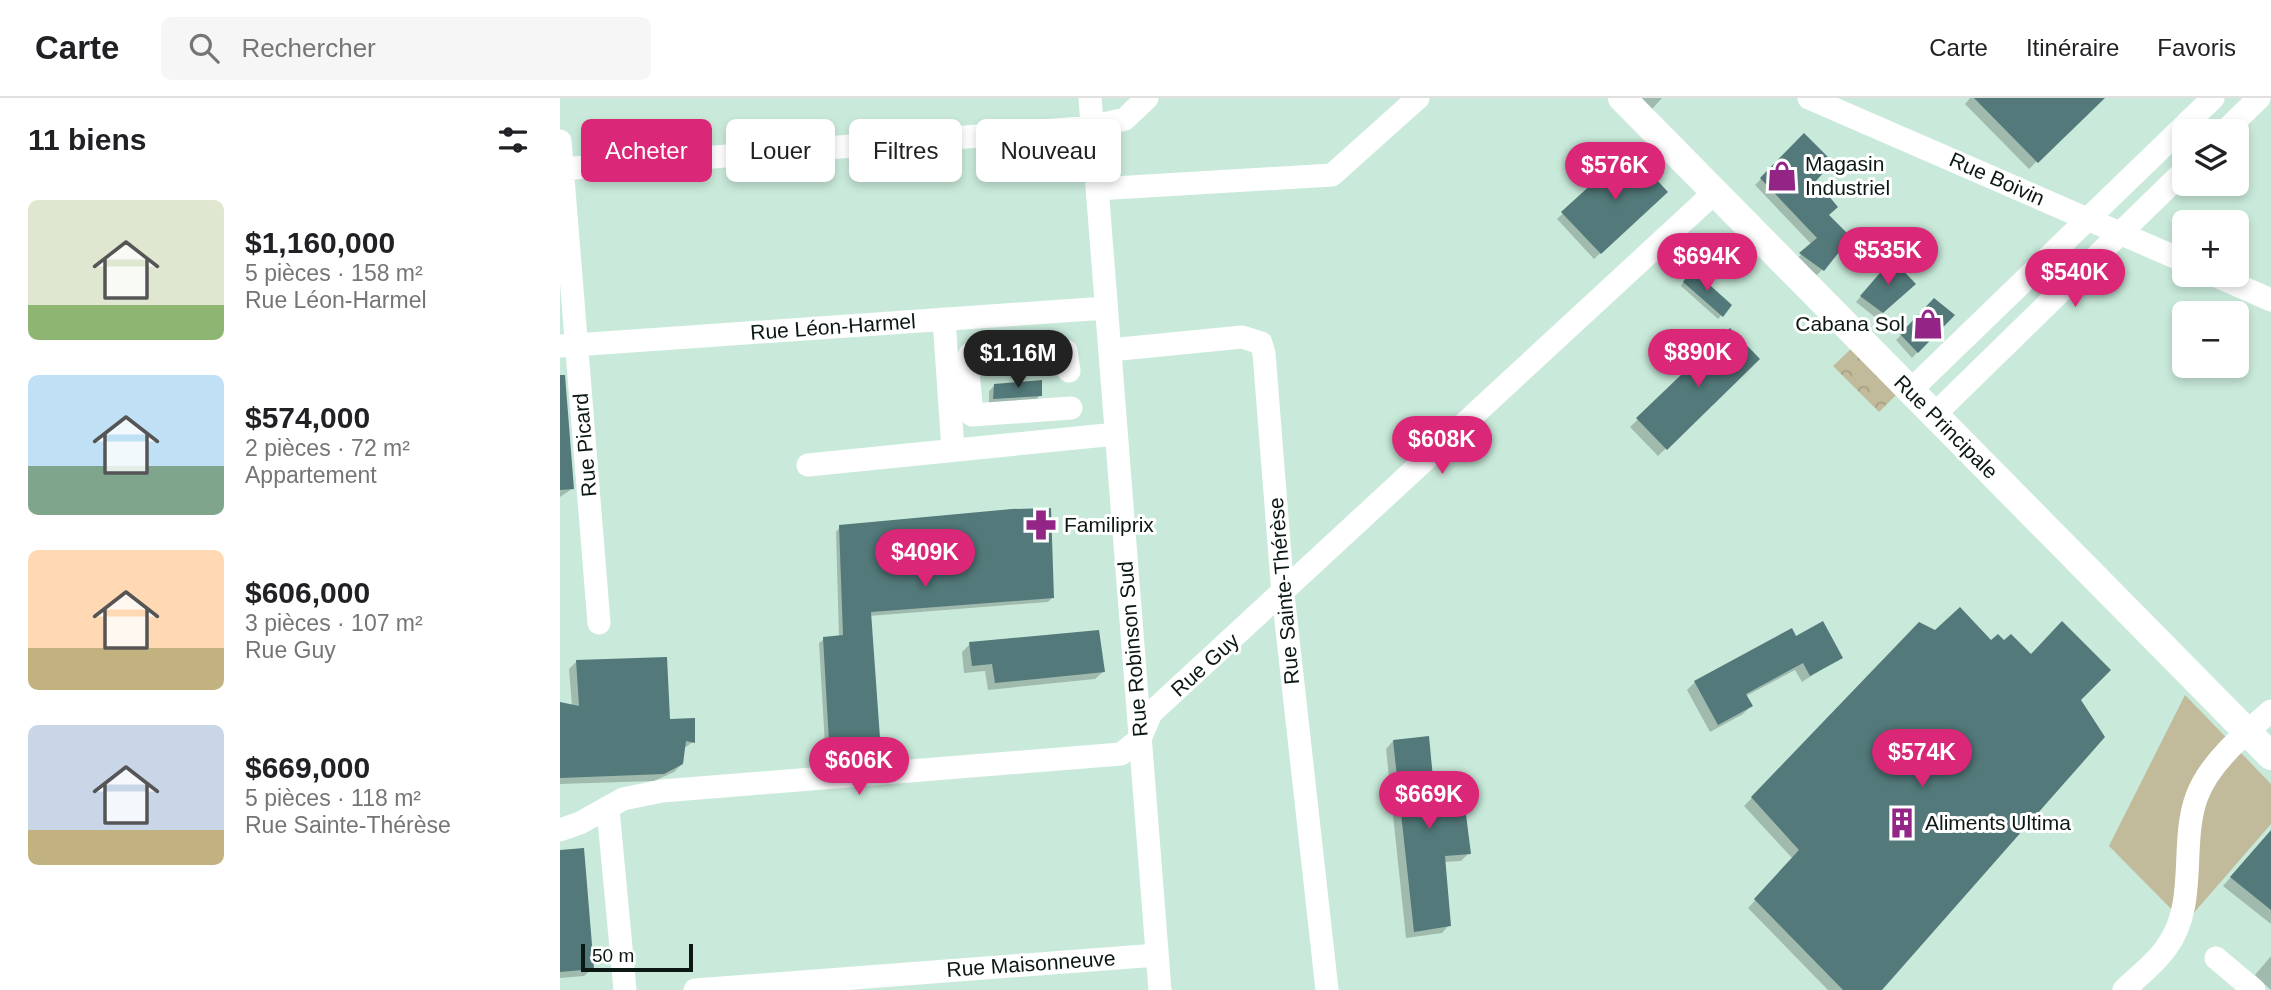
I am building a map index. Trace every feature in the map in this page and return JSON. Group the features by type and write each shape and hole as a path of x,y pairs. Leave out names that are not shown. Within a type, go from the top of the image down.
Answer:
{"main road":[{"name":"Rue Principale","path":"1622,98 2271,755"}],"street":[{"name":"Rue Robinson Sud","path":"1090,98 1091,119"},
{"path":"1121,119 1147,98"},
{"path":"1097,189 1332,175 1418,98"},
{"path":"2198,119 2213,98"},
{"path":"2237,119 2259,98"},
{"name":"Rue Boivin","path":"1814,99 2172,256"},
{"path":"562,169 976,136"},
{"name":"Rue Picard","path":"560,141 568,345 599,624"},
{"path":"1911,390 2088,219 2172,145"},
{"name":"Rue Robinson Sud","path":"1096,182 1160,990"},
{"path":"1934,415 2172,184"},
{"name":"Rue Guy","path":"1140,739 1151,713 1283,594 1714,192"},
{"path":"2241,287 2271,300"},
{"name":"Rue Léon-Harmel","path":"568,345 1106,308"},
{"path":"1991,313 2015,337"},
{"path":"944,319 953,450"},
{"name":"Rue Sainte-Thérèse","path":"1110,350 1242,337 1261,343 1264,353 1283,594 1327,990"},
{"path":"1069,371 1066,351 1059,348 970,354 967,361 972,415 1071,408"},
{"path":"808,465 1116,434"},
{"path":"2124,990 2166,948 2183,914 2196,797 2207,775 2247,731 2271,711"},
{"path":"560,830 608,809 623,799 662,791 1121,754 1140,739"},
{"path":"608,809 625,990"},
{"name":"Rue Maisonneuve","path":"695,990 1157,955"},
{"path":"2216,958 2254,990"}],"green space":[{"path":"1853,347 1899,392 1879,412 1833,366"},
{"path":"2185,695 2271,784 2271,824 2185,923 2109,846"}],"building":[{"path":"1974,98 2105,98 2038,163"},
{"path":"1804,133 1833,162 1816,181 1838,207 1829,215 1851,237 1824,271 1799,253 1817,238 1760,178"},
{"path":"1629,150 1668,192 1601,254 1561,212"},
{"path":"1892,259 1916,284 1883,313 1860,296"},
{"path":"1692,269 1732,305 1723,317 1683,282"},
{"name":"Cabana Sol","path":"1934,298 1955,315 1918,353 1900,334"},
{"path":"1730,328 1760,359 1667,450 1636,418"},
{"path":"560,375 565,375 574,489 560,490"},
{"path":"1042,380 1042,396 993,399 994,384"},
{"path":"1051,508 1054,598 871,612 880,738 829,742 823,637 843,635 839,525 1012,509"},
{"name":"Aliments Ultima","path":"1960,607 1991,640 1998,634 2004,640 2011,634 2031,654 2062,621 2111,670 2081,700 2105,737 1882,990 1843,990 1754,899 1799,850 1751,797 1919,622 1935,630"},
{"path":"1823,621 1843,658 1810,676 1803,663 1746,694 1753,706 1718,725 1694,681 1792,628 1796,636"},
{"path":"1099,630 1105,672 995,683 992,664 972,666 969,642"},
{"path":"667,657 670,719 695,718 695,743 686,741 683,764 664,774 560,778 560,702 579,706 576,660"},
{"path":"1429,736 1433,778 1462,783 1471,854 1445,856 1451,926 1414,932 1393,740"},
{"path":"2271,830 2271,910 2230,877"},
{"path":"584,848 594,969 560,972 560,850"}],"place":[{"name":"Magasin Industriel","path":"1782,176"},
{"name":"Cabana Sol","path":"1928,324"},
{"name":"Familiprix","path":"1041,525"},
{"name":"Aliments Ultima","path":"1902,823"}]}
